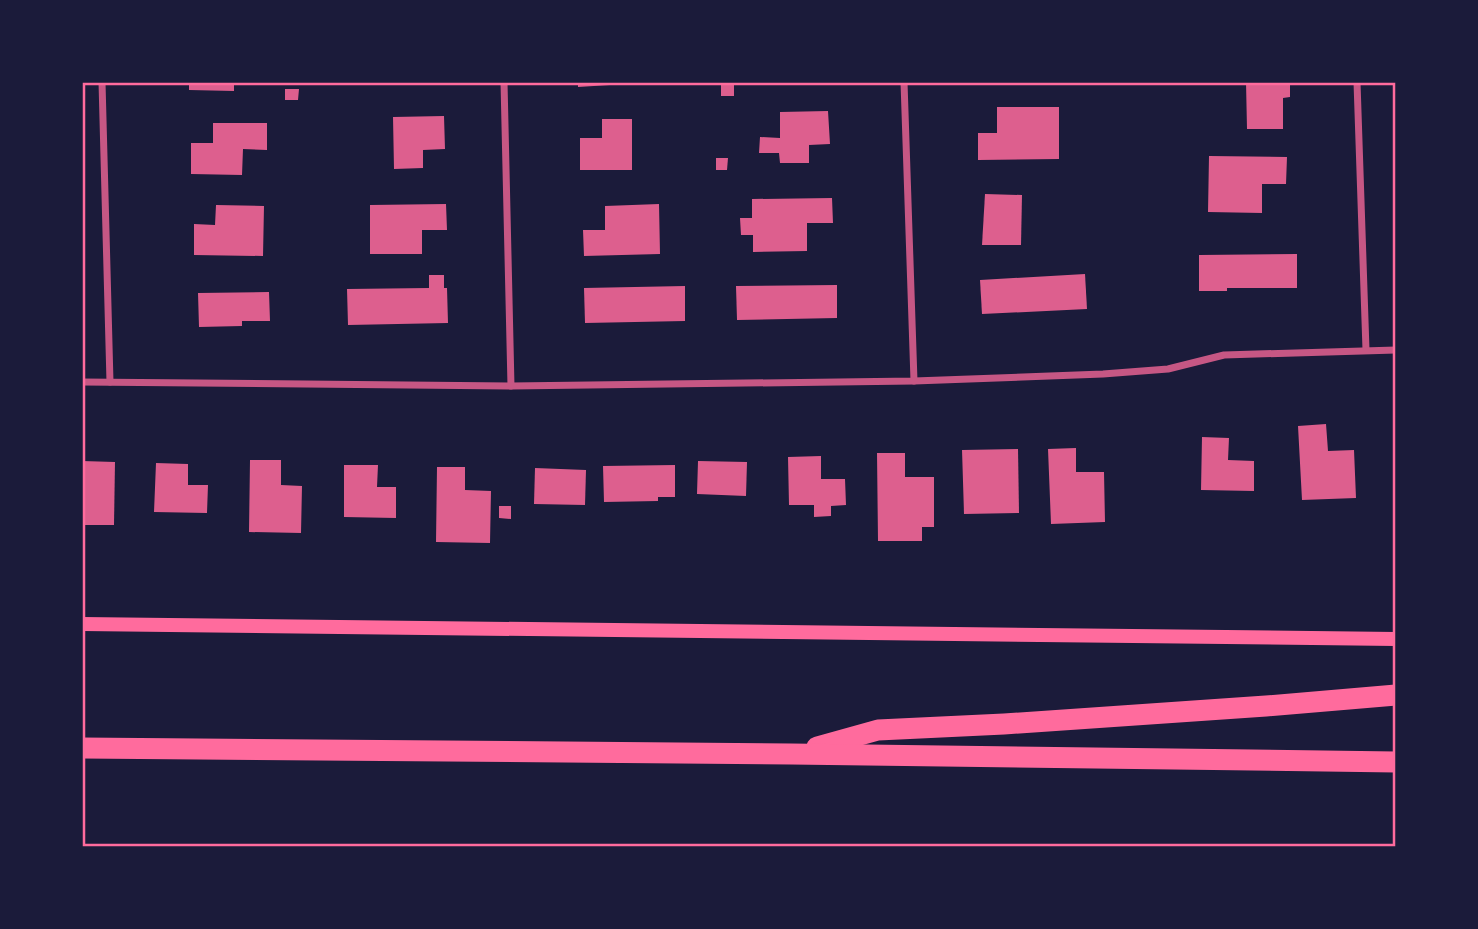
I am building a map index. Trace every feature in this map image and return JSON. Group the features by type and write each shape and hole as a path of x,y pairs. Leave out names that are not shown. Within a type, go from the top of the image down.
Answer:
{"highway":[{"path":"791,754 878,730 1004,724 1396,695"},
{"path":"82,748 1396,762"}],"main road":[{"path":"82,624 1396,639"}],"street":[{"path":"102,82 110,382"},
{"path":"504,82 511,386"},
{"path":"904,82 914,381"},
{"path":"1357,82 1366,350"},
{"path":"82,382 511,386 914,381 1168,369 1224,355 1396,350"}],"building":[{"path":"181,82 234,82 234,91 189,90 189,85 181,85"},
{"path":"371,82 420,82 420,85 371,85"},
{"path":"578,82 626,82 626,84 578,87"},
{"path":"721,82 734,82 734,96 721,96"},
{"path":"1246,82 1290,82 1290,97 1283,98 1283,129 1247,129"},
{"path":"285,89 299,89 298,100 285,100"},
{"path":"997,107 1059,107 1059,159 978,160 978,133 997,133"},
{"path":"828,111 830,144 809,145 809,163 780,163 779,153 759,153 760,137 780,138 780,112"},
{"path":"444,116 445,149 423,150 423,168 394,169 393,117"},
{"path":"602,119 632,119 632,170 580,170 580,138 602,138"},
{"path":"213,123 267,123 267,150 243,149 242,175 191,174 191,143 213,143"},
{"path":"1209,156 1287,157 1286,184 1262,184 1262,213 1208,212"},
{"path":"716,158 728,158 727,170 716,170"},
{"path":"985,194 1022,195 1021,245 982,245"},
{"path":"832,198 833,223 807,223 807,251 753,252 753,235 741,235 740,218 752,218 752,199"},
{"path":"446,204 447,230 422,230 422,254 370,254 370,205"},
{"path":"659,204 660,254 584,256 583,230 605,230 605,206"},
{"path":"216,205 264,206 263,256 194,255 194,224 215,225"},
{"path":"1297,254 1297,288 1227,288 1227,291 1199,291 1199,255"},
{"path":"1085,274 1087,309 982,314 980,280"},
{"path":"429,275 444,275 448,323 348,325 347,289 429,288"},
{"path":"837,285 837,318 737,320 736,286"},
{"path":"685,286 685,321 585,323 584,288"},
{"path":"269,292 270,321 242,321 242,326 199,327 198,293"},
{"path":"1326,424 1328,451 1354,450 1356,498 1302,500 1298,426"},
{"path":"1202,437 1229,438 1228,460 1254,461 1254,491 1201,490"},
{"path":"1076,448 1076,472 1104,472 1105,522 1051,524 1048,449"},
{"path":"1018,449 1019,513 964,514 962,450"},
{"path":"877,453 905,453 905,477 934,477 934,527 922,527 922,541 878,541"},
{"path":"821,456 821,479 845,479 846,505 831,506 831,516 814,517 814,505 789,505 788,457"},
{"path":"250,460 281,460 281,485 302,486 301,533 249,532"},
{"path":"82,461 115,462 114,525 82,525"},
{"path":"698,461 747,462 746,496 697,494"},
{"path":"156,463 188,464 188,485 208,485 207,513 154,512"},
{"path":"344,465 378,465 377,487 396,487 396,518 344,517"},
{"path":"675,465 675,497 658,497 658,501 604,502 603,466"},
{"path":"437,467 465,467 465,490 491,491 490,543 436,542"},
{"path":"535,468 586,470 585,505 534,504"},
{"path":"499,506 511,506 511,519 499,518"}]}
